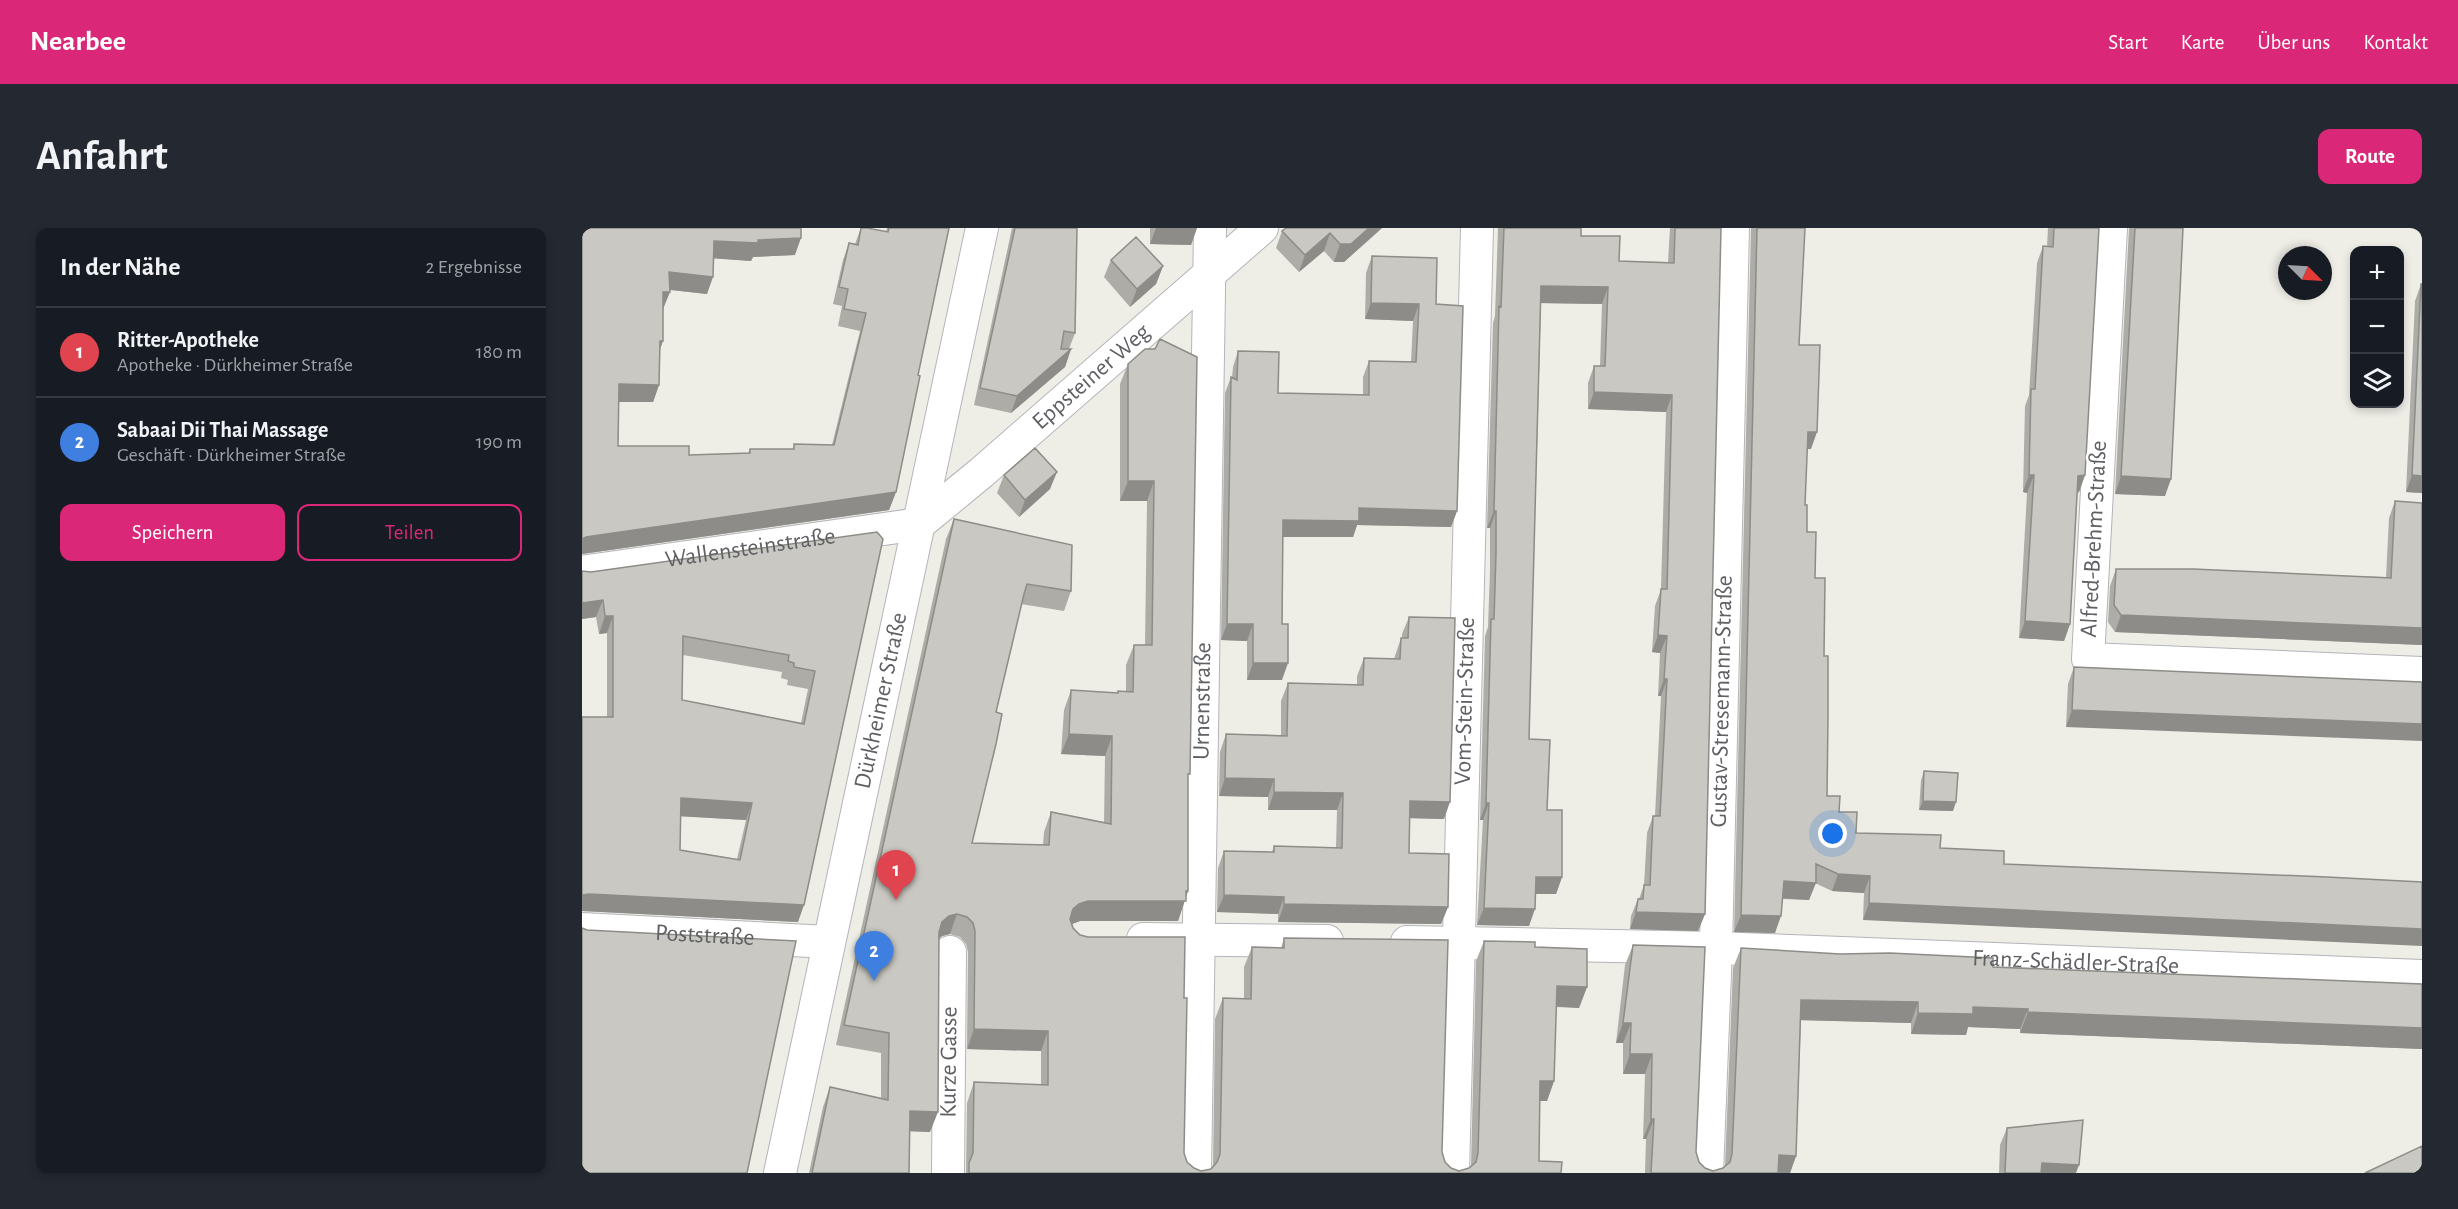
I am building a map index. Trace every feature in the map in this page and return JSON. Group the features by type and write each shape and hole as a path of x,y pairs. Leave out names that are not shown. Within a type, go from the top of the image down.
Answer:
{"street":[{"name":"Dürkheimer Straße","path":"780,1173 982,228"},
{"name":"Urnenstraße","path":"1195,1173 1209,228"},
{"name":"Eppsteiner Weg","path":"919,524 1262,228"},
{"name":"Vom-Stein-Straße","path":"1453,1173 1477,228"},
{"name":"Gustav-Stresemann-Straße","path":"1707,1173 1716,948 1733,228"},
{"name":"Alfred-Brehm-Straße","path":"2111,228 2088,659 2422,674"},
{"name":"Wallensteinstraße","path":"582,572 919,524"},
{"name":"Poststraße","path":"582,929 829,942"},
{"name":"Franz-Schädler-Straße","path":"1116,939 1459,942 1716,948 2422,976"},
{"name":"Kurze Gasse","path":"948,1173 950,952"}],"building":[{"path":"582,228 801,228 801,238 758,240 758,243 714,241 713,277 669,272 670,292 663,292 663,341 660,341 659,385 619,384 618,446 689,446 689,455 750,453 750,449 794,449 794,444 834,445 866,313 844,309 848,289 839,287 849,243 858,245 861,228 888,232 889,228 949,228 896,492 582,539"},
{"path":"1015,228 1077,228 1075,333 1064,331 1061,349 1071,349 1017,396 980,388"},
{"path":"1286,228 1369,228 1351,244 1340,244 1330,233 1305,255 1282,231"},
{"path":"1504,228 1581,228 1581,236 1620,236 1619,261 1674,263 1675,228 1721,228 1705,914 1636,912 1638,899 1643,899 1644,885 1650,885 1653,816 1660,816 1667,636 1658,635 1661,589 1667,589 1672,395 1594,392 1594,366 1605,366 1608,287 1541,286 1529,739 1550,740 1547,810 1562,810 1562,877 1536,877 1535,909 1484,908 1489,803 1486,803 1491,619 1494,619 1496,554 1496,511 1494,511 1499,306 1501,307"},
{"path":"1757,228 1805,228 1799,345 1820,345 1817,432 1808,432 1805,505 1807,505 1807,532 1816,532 1815,578 1825,578 1824,656 1828,656 1827,796 1840,796 1839,812 1857,812 1856,833 1941,835 1940,848 2004,851 2004,864 2422,882 2422,929 1869,903 1870,876 1838,874 1816,864 1816,883 1784,881 1781,916 1741,915"},
{"path":"2054,228 2099,228 2085,475 2078,476 2070,624 2025,621 2034,475 2029,475 2031,389 2035,389 2043,246 2053,247"},
{"path":"2135,228 2183,228 2171,479 2121,476"},
{"path":"1136,237 1163,266 1137,289 1111,260"},
{"path":"1372,256 1437,258 1436,304 1463,306 1457,511 1359,508 1359,521 1283,520 1282,624 1288,624 1288,663 1253,663 1253,624 1227,624 1231,377 1237,380 1238,351 1279,352 1278,393 1369,395 1369,361 1416,362 1419,304 1371,303"},
{"path":"2422,284 2422,476 2412,475"},
{"path":"1160,339 1197,357 1190,774 1188,774 1188,891 1186,891 1186,901 1088,901 1073,909 1070,919 1073,928 1080,935 1088,937 1185,937 1184,998 1187,998 1184,1153 1187,1162 1201,1171 1211,1169 1220,1154 1223,998 1251,999 1252,947 1284,948 1284,938 1448,940 1442,1152 1445,1162 1451,1168 1459,1171 1469,1168 1476,1162 1478,1153 1484,941 1535,942 1535,947 1587,949 1587,987 1557,986 1554,1081 1540,1081 1539,1161 1562,1162 1561,1173 969,1173 969,1163 973,1153 974,1082 1048,1085 1048,1031 974,1029 975,931 973,923 967,917 957,914 949,916 942,922 939,932 938,1112 910,1111 909,1173 812,1173 830,1087 888,1100 889,1033 844,1025 954,519 1072,545 1071,591 1027,584 996,712 1002,714 972,843 1049,845 1051,812 1111,824 1112,736 1069,734 1071,690 1133,692 1134,645 1152,645 1154,481 1128,481 1128,364 1145,349 1155,349"},
{"path":"1035,448 1057,472 1025,500 1004,475"},
{"path":"2395,501 2422,503 2422,628 2121,615 2114,605 2116,569 2193,569 2391,578"},
{"path":"877,532 883,539 804,905 582,895 582,717 613,717 613,616 605,616 603,600 582,603 582,571 591,572","holes":["683,636 789,655 788,661 794,663 794,667 815,671 804,724 682,700","681,798 752,803 740,860 680,850"]},
{"path":"1409,617 1455,618 1450,802 1410,801 1409,853 1449,854 1448,907 1284,904 1284,897 1224,895 1224,851 1274,852 1274,846 1342,848 1343,793 1274,792 1274,779 1225,778 1226,734 1287,736 1288,683 1363,685 1364,658 1400,659 1401,638 1408,638"},
{"path":"2074,667 2422,682 2422,724 2072,710"},
{"path":"1924,771 1958,773 1956,802 1923,801"},
{"path":"582,928 796,941 747,1173 582,1173"},
{"path":"1633,945 1705,947 1696,1152 1699,1162 1705,1168 1713,1171 1723,1168 1730,1162 1732,1154 1741,948 1840,954 1890,953 1993,958 1993,967 2422,984 2422,1028 2028,1012 2028,1009 1973,1007 1973,1014 1918,1013 1918,1002 1801,1000 1796,1156 1779,1155 1778,1173 1651,1173 1654,1119 1651,1119 1652,1054 1630,1054 1631,1023 1623,1023"},
{"path":"2083,1120 2079,1165 2042,1163 2041,1173 2005,1173 2007,1128"},
{"path":"2422,1146 2422,1173 2365,1173"}],"place":[{"name":"Ritter-Apotheke","path":"896,900"},
{"name":"Sabaai Dii Thai Massage","path":"874,981"}]}
